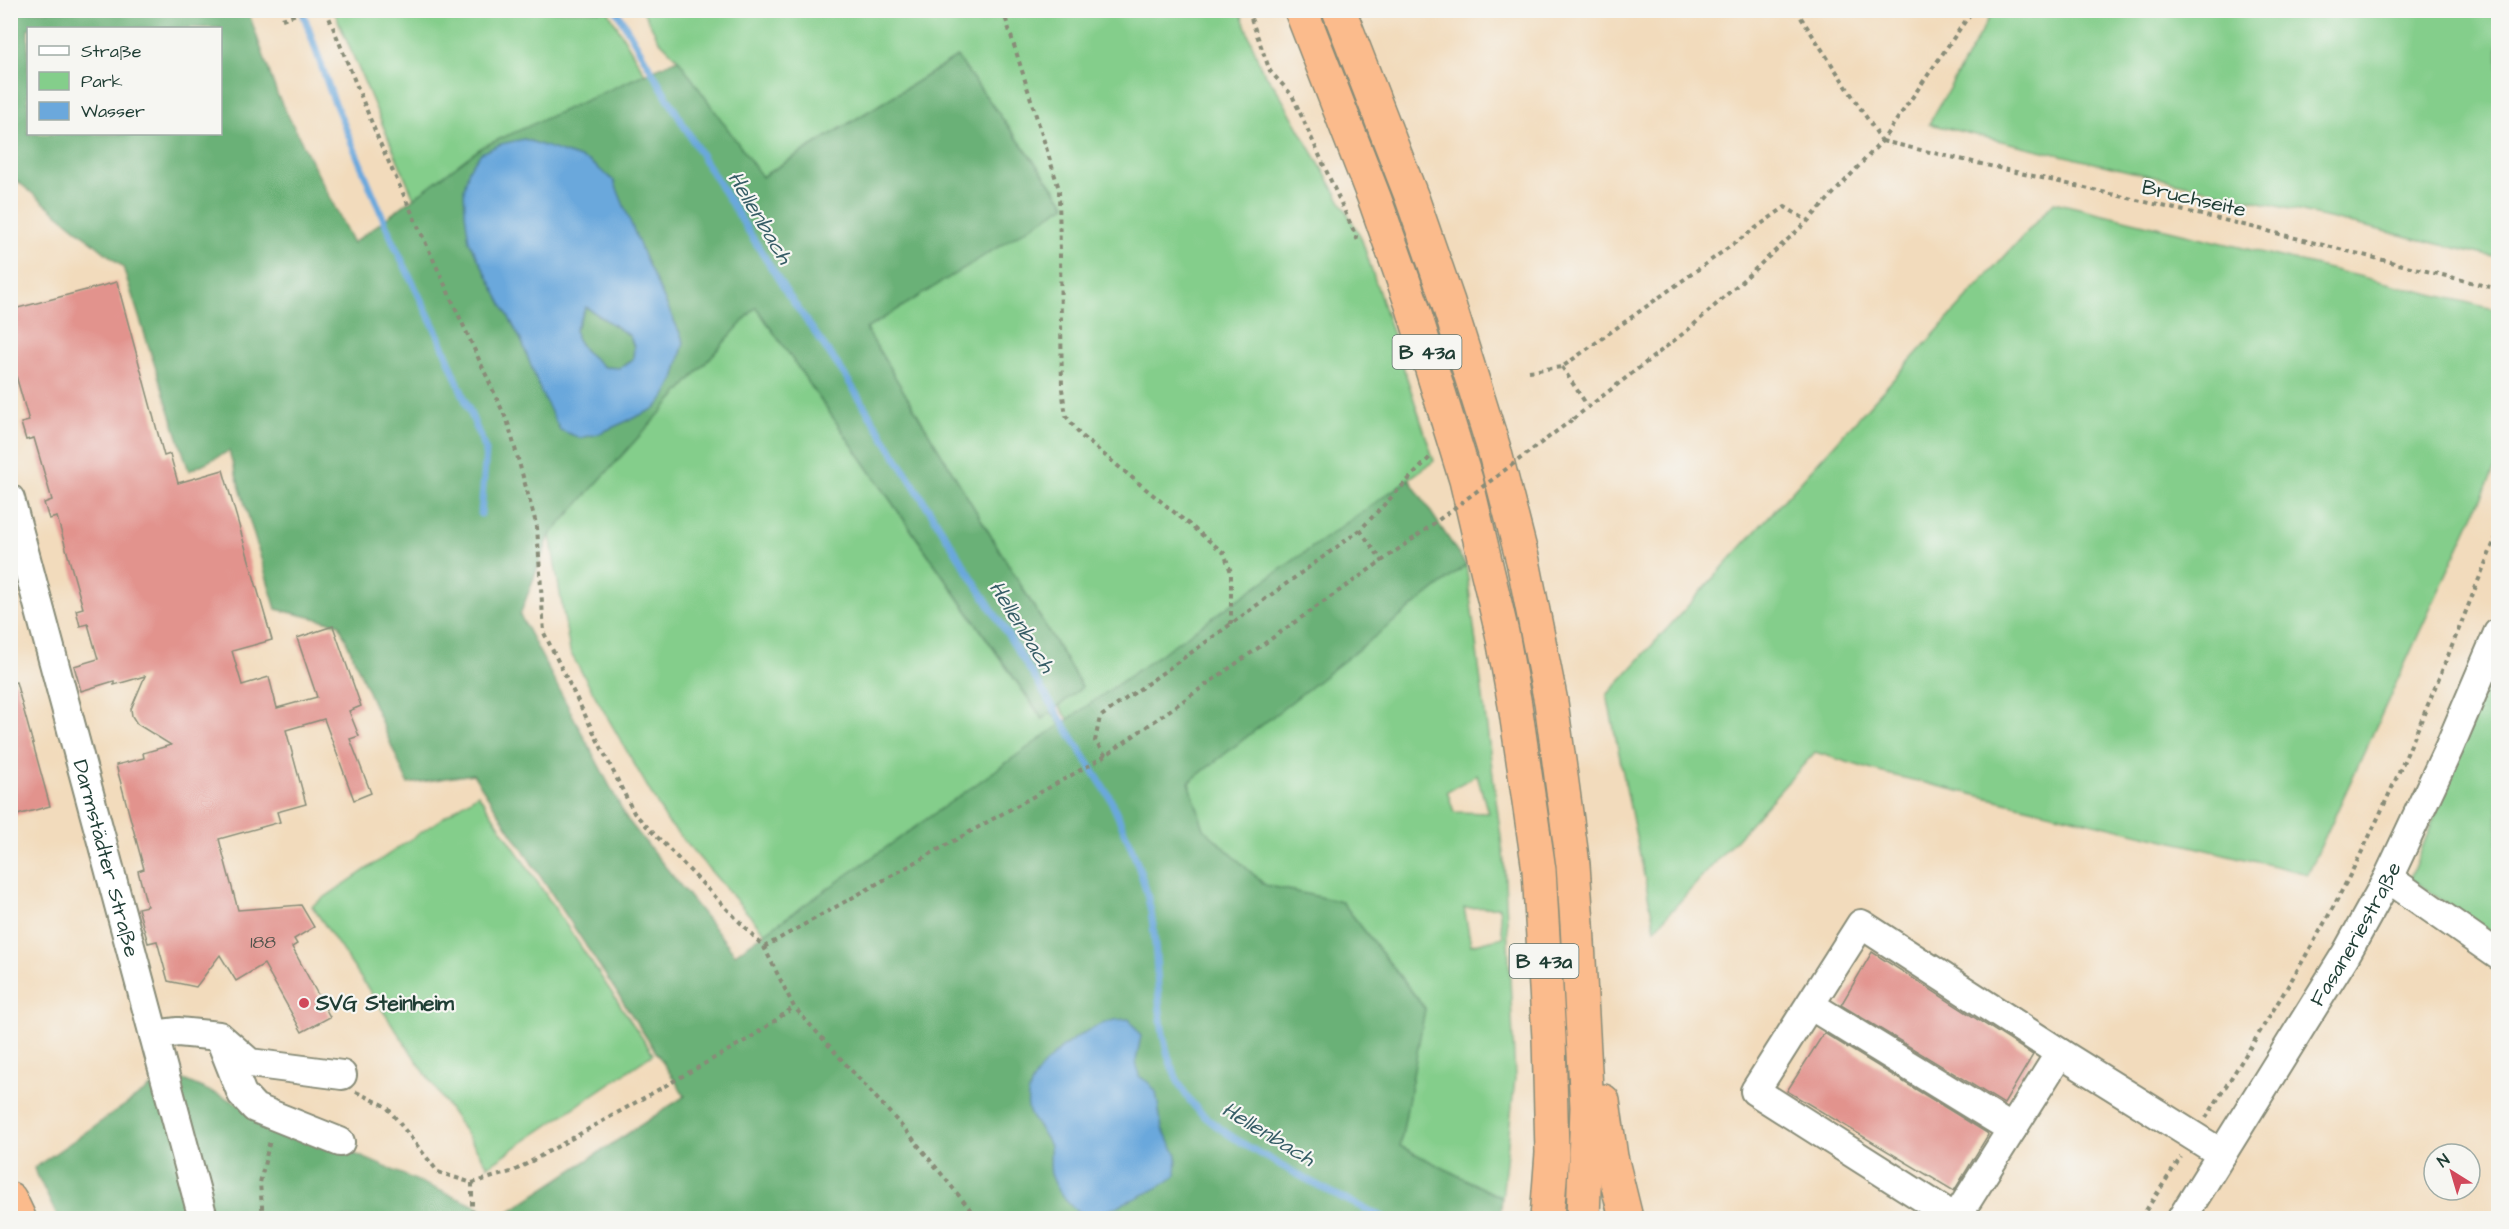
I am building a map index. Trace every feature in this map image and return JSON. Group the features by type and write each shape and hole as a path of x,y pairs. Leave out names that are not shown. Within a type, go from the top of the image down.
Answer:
{"highway":[{"name":"B 43a","path":"1301,10 1375,200 1412,305 1466,480 1502,633 1539,870 1549,1038 1551,1142 1547,1218"},
{"name":"B 43a","path":"1339,10 1412,198 1448,302 1494,449 1523,561 1551,702 1573,865 1587,1107 1583,1218"},
{"path":"1577,924 1611,1157 1626,1218"},
{"path":"10,1199 19,1218"}],"street":[{"name":"Darmstädter Straße","path":"10,499 203,1218"},
{"name":"Fasaneriestraße","path":"2182,1218 2346,954 2388,878 2499,633"},
{"path":"2388,878 2499,955"},
{"path":"2060,1053 1955,1218 1755,1091 1862,924 2060,1053 2222,1154"},
{"path":"1809,1005 2012,1129"},
{"path":"154,1035 178,1032 219,1036 250,1063 342,1075"},
{"path":"219,1036 242,1094 255,1108 340,1142"}],"path":[{"path":"282,19 308,10"},
{"path":"326,10 380,143 508,423 537,527 544,633 634,813 764,947 795,1007 909,1134 977,1218"},
{"path":"1003,10 1059,189 1062,389 1066,416 1080,435 1224,553 1231,572 1231,625"},
{"path":"1248,10 1270,71 1292,95 1360,246"},
{"path":"1796,10 1882,141"},
{"path":"764,947 1104,757 1383,562 1573,419 1587,405 1689,328 1808,221 1882,141 1973,10"},
{"name":"Bruchseite","path":"1882,141 2232,222 2499,289"},
{"path":"1529,371 1563,367 1785,207 1808,221"},
{"path":"1563,367 1587,405"},
{"path":"1104,757 1095,741 1100,717 1231,625 1360,530 1432,455 1432,445"},
{"path":"1360,530 1383,562"},
{"path":"2141,1218 2310,951 2350,875 2392,790 2499,532"},
{"path":"342,1075 348,1089 386,1106 438,1172 472,1183 514,1171 750,1038 795,1007"},
{"path":"263,1218 260,1183 264,1160 277,1117"},
{"path":"472,1183 472,1218"}],"green space":[{"path":"10,11 248,11 277,94 353,243 482,147 678,59 762,177 957,57 1066,205 866,329 1082,687 1043,719 756,307 550,535 520,615 627,819 735,954 1409,479 1466,565 1189,782 1204,829 1265,885 1342,902 1425,1009 1400,1146 1502,1198 1500,1218 58,1218 34,1168 170,1074 501,1217 685,1096 473,774 408,784 339,624 276,609 229,451 189,471 123,267 11,176","holes":["524,139 541,145 644,256 684,342 674,379 656,408 598,434 581,438 541,392 522,342 469,241"]},
{"path":"334,11 608,11 645,74 482,147 414,198"},
{"path":"643,11 1240,11 1261,68 1277,90 1361,237 1434,461 1069,720 1059,706 1082,686 866,329 1066,204 957,57 761,177 678,59 659,40"},
{"path":"1993,11 2498,11 2498,258 1929,124"},
{"path":"2054,202 2498,310 2498,462 2308,874 1879,772 1815,752 1655,929 1607,695"},
{"path":"586,307 630,336 634,347 633,359 619,368 604,367 584,350 576,338 575,330"},
{"path":"756,307 1042,719 1051,712 1061,726 765,933 667,821 570,652 550,535"},
{"path":"1466,565 1504,861 1515,1078 1502,1198 1400,1146 1425,1008 1342,902 1265,885 1204,829 1189,782","holes":["1477,775 1488,813 1454,812 1447,791","1499,907 1503,937 1471,945 1464,908"]},
{"path":"2498,658 2498,940 2410,878"},
{"path":"478,794 653,1054 488,1166 312,906"}],"water":[{"path":"524,139 589,161 614,181 644,256 684,342 674,379 656,408 598,434 580,438 560,430 541,392 522,342 469,241 464,189 469,169 481,153 501,144","holes":["586,307 630,336 634,347 633,359 620,368 604,367 584,350 576,338 575,330"]},
{"path":"1129,1019 1141,1036 1136,1061 1139,1076 1156,1092 1162,1128 1177,1155 1176,1175 1152,1191 1109,1210 1087,1215 1067,1202 1054,1181 1050,1171 1050,1147 1029,1112 1028,1098 1032,1083 1041,1069 1068,1043 1083,1033 1113,1020"}],"building":[{"path":"117,282 164,456 170,454 178,483 223,470 272,640 232,651 242,685 269,677 277,708 317,697 297,638 333,626 361,706 349,711 359,736 350,739 371,793 354,800 324,719 286,730 306,804 277,812 280,822 219,839 238,910 301,905 314,927 294,939 297,944 292,947 330,1017 302,1032 264,964 236,981 220,955 196,987 168,981 157,941 148,943 138,908 147,906 138,871 144,869 116,765 144,758 143,753 171,745 137,724 132,716 131,709 145,676 114,685 114,681 81,691 74,666 98,659 88,624 80,626 76,610 83,608 57,517 49,519 44,503 52,500 34,438 26,440 21,423 29,421 10,355 10,310"},
{"path":"16,682 50,806 10,817 10,683"},
{"path":"1872,952 2033,1055 2004,1104 1841,1005"},
{"path":"1824,1033 1987,1133 1988,1135 1954,1191 1787,1091"}],"waterway":[{"path":"302,10 332,96 394,244 440,339 486,451 481,514"},
{"name":"Hellenbach","path":"616,10 703,158 787,293 844,374 1109,796 1133,851 1147,893 1154,933 1160,1015 1172,1067 1183,1091 1200,1112 1241,1142 1311,1182 1385,1218"}],"place":[{"name":"SVG Steinheim","path":"304,1003"}]}
